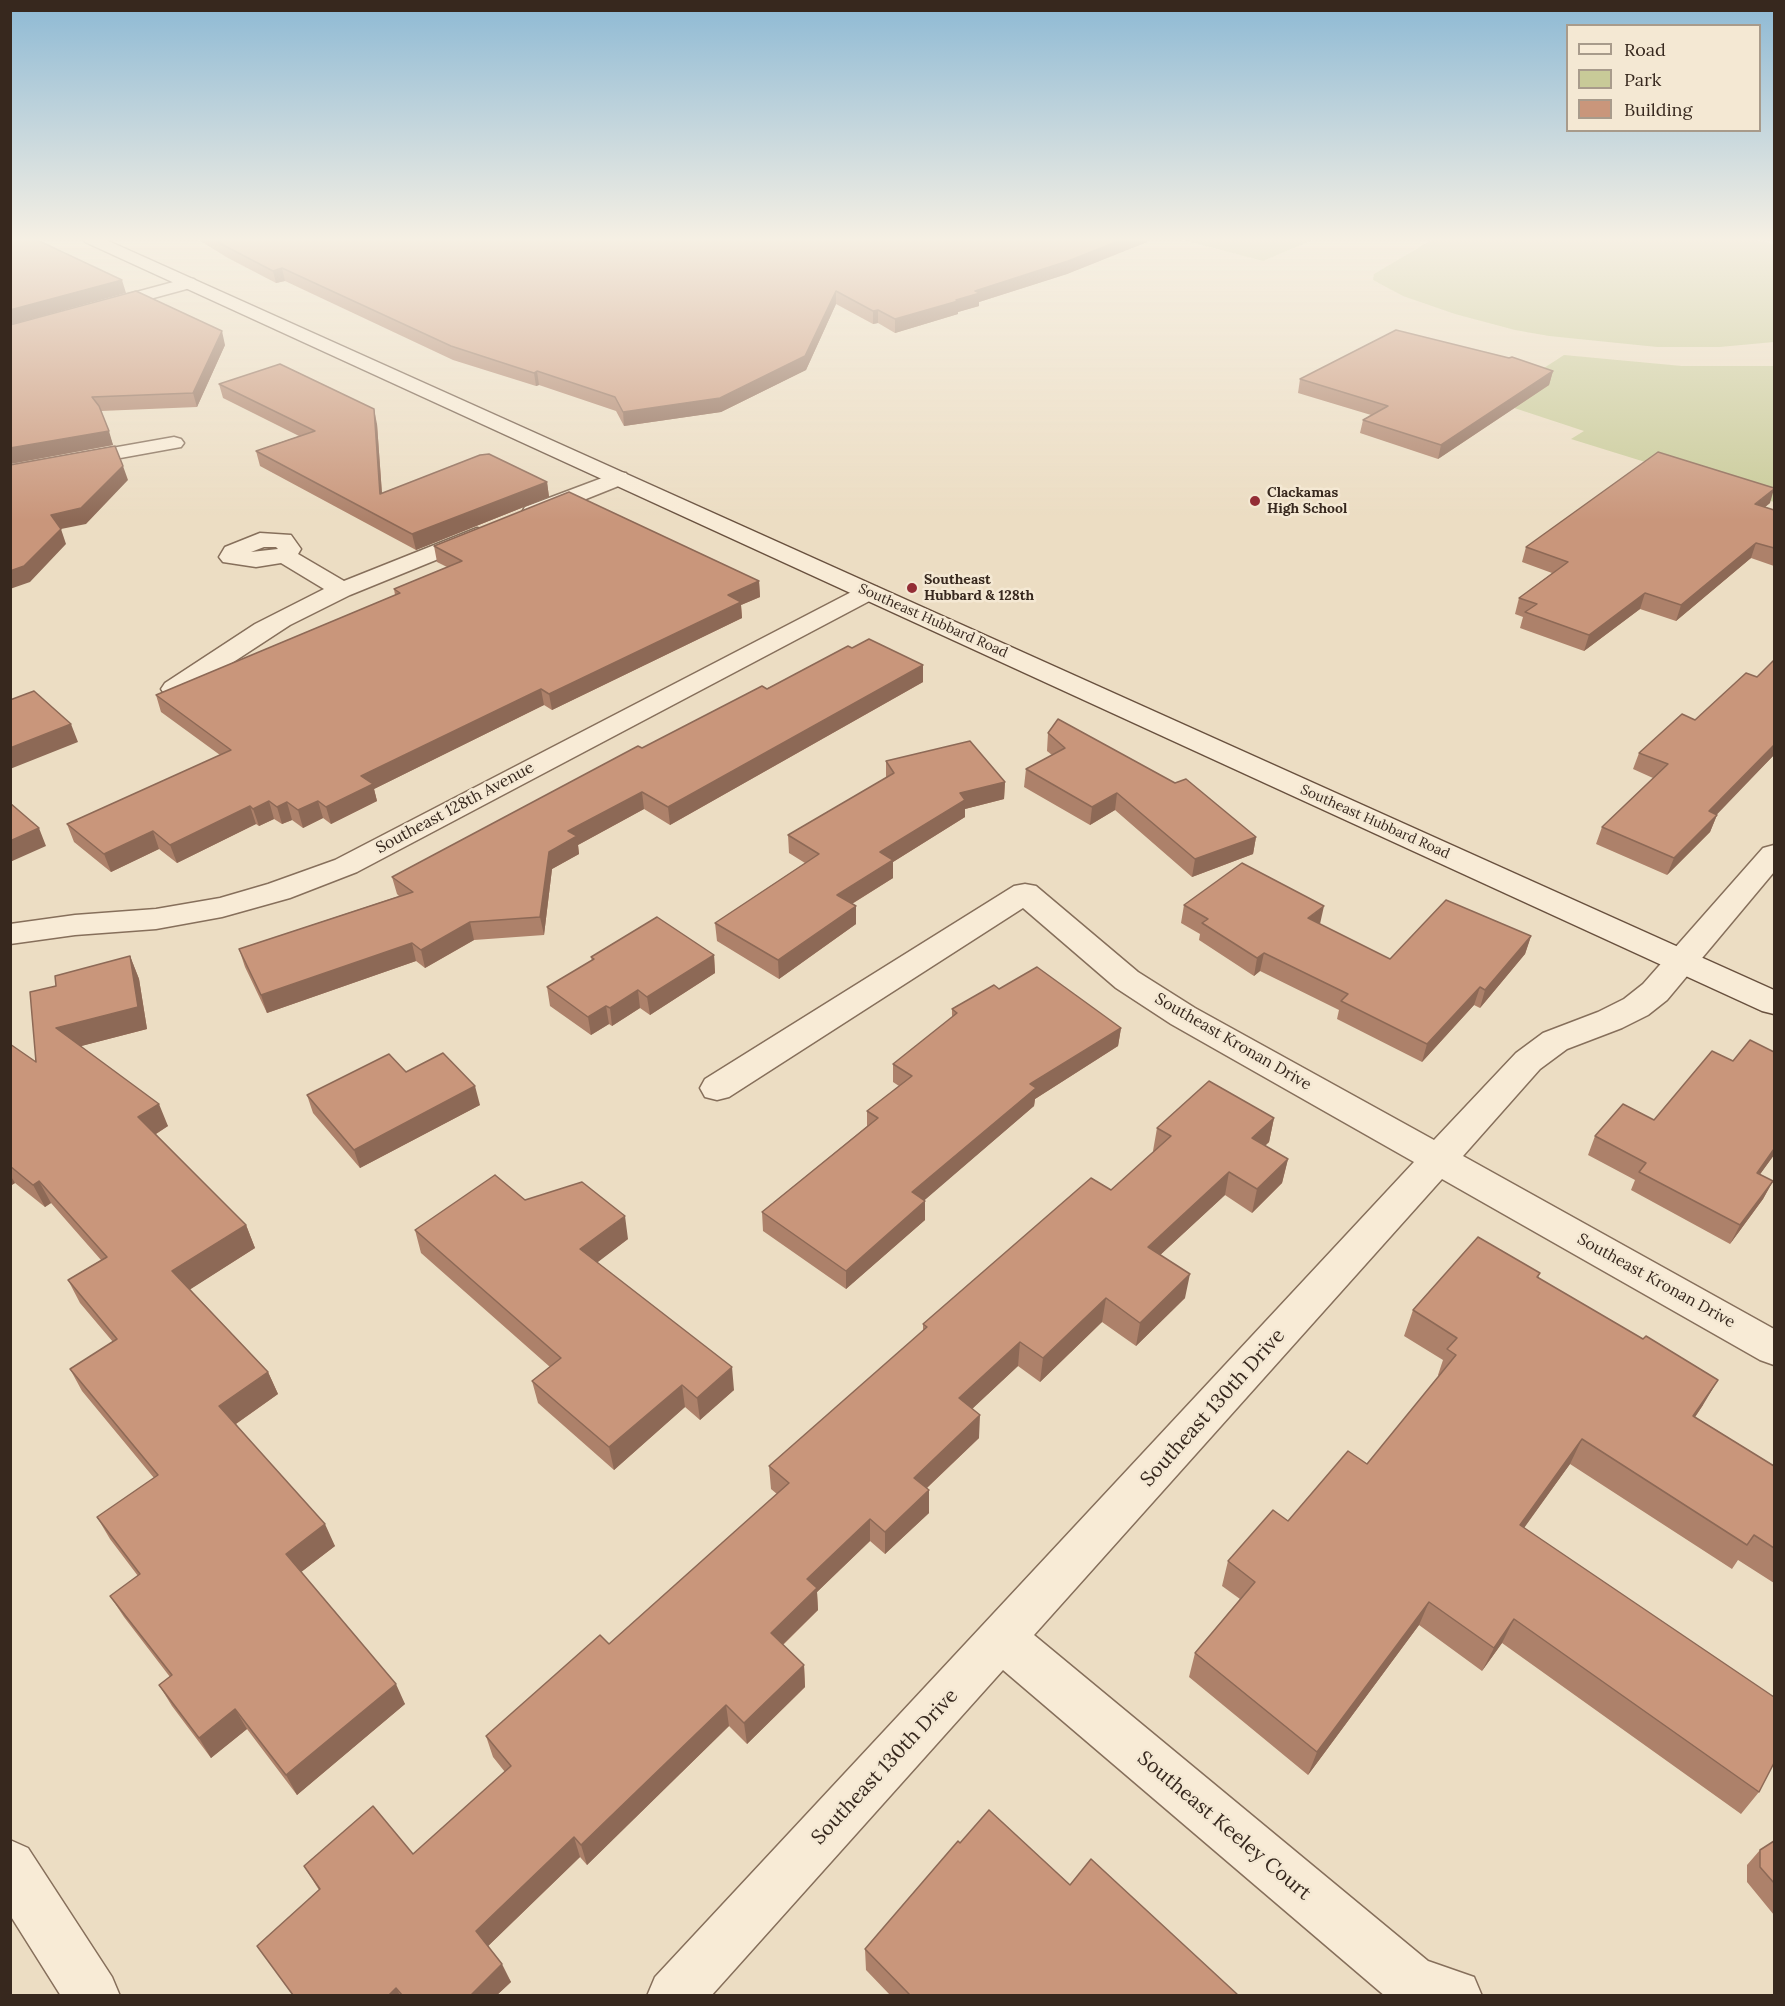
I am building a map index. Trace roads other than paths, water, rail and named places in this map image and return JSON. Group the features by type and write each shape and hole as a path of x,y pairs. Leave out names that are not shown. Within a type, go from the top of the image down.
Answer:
{"street":[{"name":"Southeast Hubbard Road","path":"297,333 1774,1003"},
{"path":"10,472 174,443"},
{"path":"174,689 264,629 342,590 618,478"},
{"path":"285,556 342,590"},
{"name":"Southeast 128th Avenue","path":"10,934 75,925 156,919 222,907 279,891 346,866 869,592"},
{"name":"Southeast 130th Drive","path":"674,1995 1002,1639 1528,1061 1555,1041 1610,1020 1636,1007 1654,992 1683,962 1774,854"},
{"name":"Southeast Kronan Drive","path":"717,1088 1025,893 1127,980 1164,1004 1774,1348"},
{"name":"Southeast Keeley Court","path":"1002,1639 1413,1984 1455,1995"},
{"path":"10,1866 93,1995"}],"place":[{"name":"Clackamas High School","path":"1255,501"},
{"name":"Southeast Hubbard & 128th","path":"912,588"}]}
